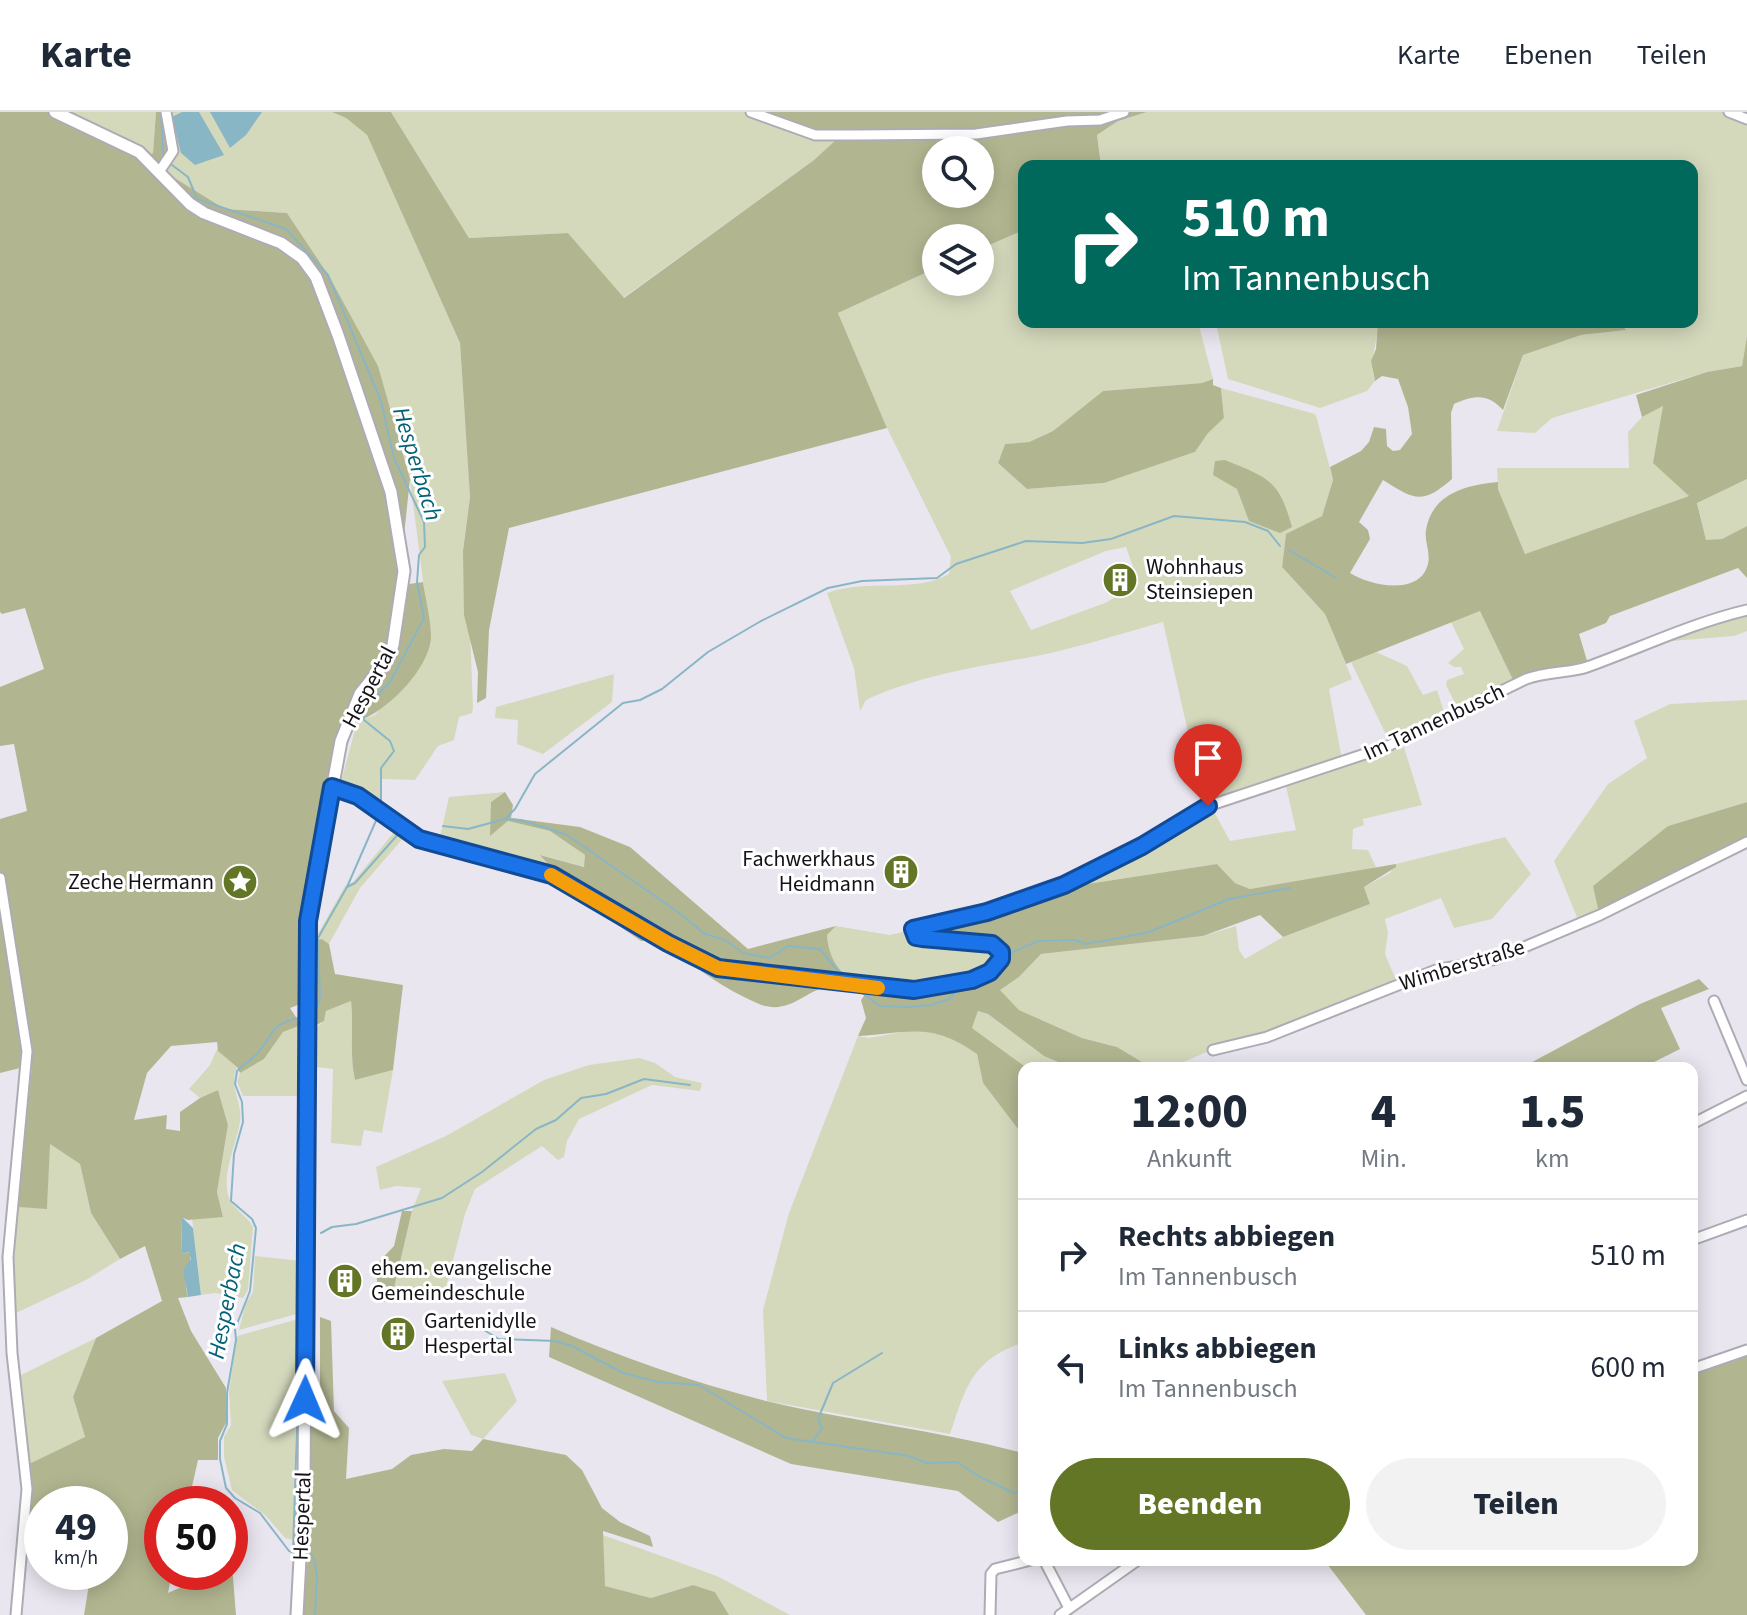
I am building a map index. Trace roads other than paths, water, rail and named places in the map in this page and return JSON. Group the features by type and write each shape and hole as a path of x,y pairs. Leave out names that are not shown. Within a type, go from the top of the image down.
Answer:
{"main road":[{"name":"Hespertal","path":"55,112 139,152 190,204 204,213 281,243 309,267 316,277 338,335 391,492 404,571 398,623 388,659 360,694 346,725 308,921 304,1484 297,1615"}],"street":[{"path":"751,112 815,135 976,134 1067,121 1100,120 1124,112"},
{"path":"1729,112 1747,119"},
{"path":"159,172 173,151 167,113"},
{"name":"Im Tannenbusch","path":"332,787 358,796 380,809 419,839 552,875 668,943 718,968 884,988 929,989 972,980 990,972 1001,959 1001,952 992,944 916,937 913,929 916,927 987,912 1050,891 1142,846 1208,806 1386,747 1526,679 1545,672 1582,669 1653,641 1747,610"},
{"name":"Wimberstraße","path":"1213,1050 1267,1037 1436,970 1496,959 1600,915 1747,842"},
{"path":"0,878 27,1051 8,1265 12,1353 27,1489 16,1615"},
{"path":"1714,1001 1747,1080"},
{"path":"1698,1121 1747,1096"},
{"path":"1698,1238 1747,1220"},
{"path":"1698,1367 1747,1350"},
{"path":"990,1615 991,1574 995,1569 1018,1563"},
{"path":"1047,1566 1069,1608"},
{"path":"1060,1615 1129,1566"}],"water":[{"path":"182,112 199,112 224,155 195,165 181,153 172,117"},
{"path":"210,112 262,112 246,135 230,148"},
{"path":"181,1216 193,1228 201,1295 188,1297 183,1270 191,1259 189,1252 182,1254"}],"waterway":[{"path":"161,112 163,153 166,157"},
{"name":"Hesperbach","path":"172,165 188,177 197,199 286,229 328,275 381,401 394,458 424,522 425,547 419,555 417,582 424,618 390,682 364,709 364,720 390,741 394,751 381,768 381,806"},
{"path":"505,819 515,809 535,774 623,703 640,700 662,689 708,652 761,621 828,588 862,581 937,578 956,564 1026,541 1082,543 1111,539 1174,516 1245,522 1268,531 1280,546"},
{"path":"1289,550 1336,578"},
{"name":"Hesperbach","path":"315,1014 320,998 318,938 347,887 378,816"},
{"path":"443,826 468,829 505,819 521,820 567,835 705,934 725,940 743,953 770,958 788,946 820,949 845,980"},
{"path":"347,887 355,883 400,832"},
{"path":"1004,962 1013,952 1038,941 1076,940 1085,944 1149,932 1229,899 1290,888"},
{"path":"858,990 880,1006 908,1007 931,1005 949,999 961,986"},
{"name":"Hesperbach","path":"295,1553 289,1551 260,1513 235,1498 226,1488 220,1441 227,1424 227,1393 235,1329 250,1291 256,1228 252,1219 231,1201 234,1154 243,1122 242,1102 235,1084 237,1071 257,1054 277,1027 299,1018"},
{"path":"321,1233 332,1227 356,1224 442,1198 482,1172 536,1129 556,1120 581,1098 606,1094 644,1079 690,1085"},
{"path":"312,1307 313,1234"},
{"path":"445,1316 472,1323 499,1339 555,1341 572,1346 623,1373 658,1382 699,1385 786,1438 909,1456 927,1463 957,1462 980,1477 1018,1493"},
{"path":"293,1551 300,1334"},
{"path":"813,1441 822,1428 818,1419 833,1383 882,1353"},
{"name":"Hesperbach","path":"311,1555 317,1576 315,1615"}],"place":[{"name":"Wohnhaus Steinsiepen","path":"1120,580"},
{"name":"Fachwerkhaus Heidmann","path":"901,872"},
{"name":"Zeche Hermann","path":"240,882"},
{"name":"ehem. evangelische Gemeindeschule","path":"345,1281"},
{"name":"Gartenidylle Hespertal","path":"398,1334"}]}
